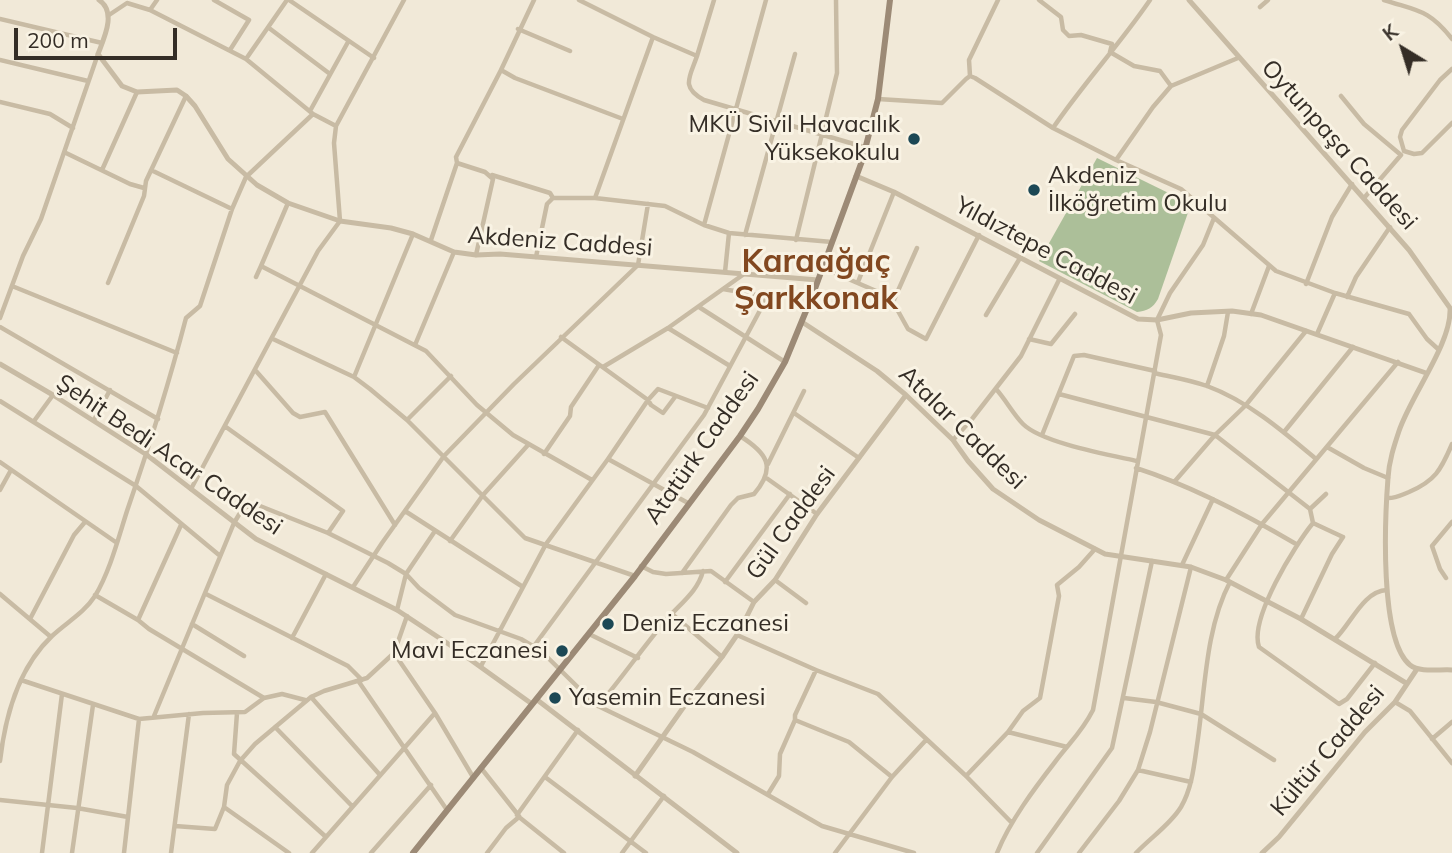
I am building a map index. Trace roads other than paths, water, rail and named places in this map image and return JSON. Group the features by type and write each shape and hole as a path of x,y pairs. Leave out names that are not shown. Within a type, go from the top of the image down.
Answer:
{"main road":[{"name":"Atatürk Caddesi","path":"413,853 635,576 740,436 785,362 833,243 856,176 878,99 890,0"}],"street":[{"path":"0,318 66,153 102,43 109,15 106,5 100,0"},
{"path":"150,10 157,0"},
{"path":"214,0 249,20 230,50"},
{"path":"246,59 288,0 374,58"},
{"path":"191,490 318,251 340,220 335,155 336,126 404,0"},
{"path":"431,240 457,163 456,157 534,0"},
{"path":"579,0 697,56"},
{"path":"714,0 688,84 690,92 704,100 864,147"},
{"path":"704,225 766,0"},
{"path":"796,240 837,73 836,0"},
{"path":"878,99 942,103 970,76 969,60 998,0"},
{"path":"1039,0 1061,18 1063,30 1069,36 1081,35 1112,44 1110,52"},
{"path":"1053,128 1150,0"},
{"name":"Oytunpaşa Caddesi","path":"1189,0 1390,228 1443,295 1450,308 1451,320"},
{"path":"1260,7 1268,0"},
{"path":"1384,0 1427,14 1437,21 1452,39"},
{"path":"109,15 128,1 150,10 246,59 312,113 336,126"},
{"path":"0,19 102,43"},
{"path":"269,28 330,74"},
{"path":"518,29 570,51"},
{"path":"595,198 653,37"},
{"path":"0,761 3,723 29,664 51,637 81,612 95,595 117,543 147,455 186,318 200,306 232,209 247,177 312,113 348,42"},
{"path":"1110,52 1134,66 1160,71 1171,86"},
{"path":"98,54 122,86 137,92 177,90 186,96 151,170 144,188 144,197 108,283"},
{"path":"745,235 795,54"},
{"path":"1116,160 1171,86 1238,58"},
{"path":"0,60 89,81"},
{"path":"1403,153 1400,137 1402,130 1440,80 1452,69"},
{"path":"501,70 515,78 623,119"},
{"path":"970,76 1053,128 1116,160 1181,188 1269,266 1307,284 1409,314 1423,335 1438,349"},
{"path":"102,170 137,92"},
{"name":"Akdeniz Caddesi","path":"186,96 228,159 257,186 288,203 340,220 391,228 431,240 454,252 476,255 500,254 818,280"},
{"path":"1341,96 1364,124 1403,153 1422,153 1452,123"},
{"path":"0,102 50,114 73,128"},
{"path":"66,153 144,188"},
{"path":"1364,198 1403,153"},
{"path":"457,163 550,193 553,198"},
{"path":"151,170 232,209"},
{"path":"476,255 493,186 491,175"},
{"name":"Yıldıztepe Caddesi","path":"856,176 979,235 1059,280 1138,319 1157,320 1191,313 1251,314 1307,330 1426,373"},
{"path":"1307,284 1332,217 1352,184"},
{"path":"858,282 894,192"},
{"path":"536,257 547,204 553,198 595,198 665,206 704,225 729,233 833,243"},
{"path":"256,277 288,203"},
{"path":"353,587 444,456 561,337 638,265 648,204"},
{"path":"997,853 1012,823 1083,729 1093,710 1161,335 1157,320 1170,293 1203,245 1214,218"},
{"path":"1347,297 1356,277 1390,228"},
{"path":"725,272 729,233"},
{"path":"354,377 413,234"},
{"path":"823,268 883,294 893,302 908,329 926,339 979,235"},
{"path":"893,302 917,248"},
{"path":"415,345 454,252"},
{"path":"986,315 1020,258"},
{"path":"261,266 426,351 486,412 528,445 592,480"},
{"path":"1251,314 1269,266"},
{"path":"544,454 570,416 571,407 601,366 668,328 744,274"},
{"path":"953,440 1021,356 1059,280"},
{"path":"12,286 177,353"},
{"path":"534,646 708,408 765,301 757,295 723,289"},
{"path":"1317,334 1335,293"},
{"path":"699,307 785,362"},
{"path":"1207,386 1224,336 1228,312"},
{"path":"1029,339 1051,344 1075,314"},
{"path":"1451,320 1400,428 1391,457 1385,577 1394,640 1403,658 1419,670 1452,670"},
{"name":"Atalar Caddesi","path":"802,322 877,372 906,395 953,440 993,489 1039,520 1105,554 1182,565 1228,581 1301,619 1406,683"},
{"path":"0,327 158,419"},
{"path":"668,328 730,366"},
{"path":"1175,481 1215,435 1245,406 1307,330"},
{"path":"561,337 663,413 675,397"},
{"path":"273,339 354,377 407,421 525,538 635,576"},
{"path":"1284,432 1353,347"},
{"path":"1042,435 1074,356 1084,355 1207,386 1245,406 1284,432 1316,459"},
{"path":"1136,853 1178,811 1191,782 1206,669 1228,581 1262,524 1398,362"},
{"name":"Şehit Bedi Acar Caddesi","path":"0,364 147,455 234,523 271,548 407,616 578,730 737,853"},
{"path":"256,371 293,413 300,417 325,412 395,524"},
{"path":"407,421 451,376"},
{"path":"481,666 546,544 648,400 658,389 708,408"},
{"path":"996,389 1023,425 1042,435 1137,461"},
{"path":"94,421 110,390"},
{"path":"682,573 731,505 738,498 754,494 765,477 768,465 804,391"},
{"path":"1059,394 1215,435 1310,509 1313,523"},
{"path":"34,421 53,395"},
{"name":"Gül Caddesi","path":"635,776 737,635 754,602 775,580 817,514 906,395"},
{"path":"0,401 136,486 220,555"},
{"path":"794,413 859,458"},
{"path":"226,427 343,511 328,533"},
{"path":"740,436 758,447 768,465"},
{"path":"1388,498 1398,498 1423,487 1435,477 1452,444"},
{"path":"450,541 483,495 528,445"},
{"path":"1327,447 1388,478"},
{"path":"608,459 688,503"},
{"path":"0,463 117,543"},
{"path":"1136,468 1175,481 1213,499 1296,544"},
{"path":"0,491 11,470"},
{"path":"765,477 817,514"},
{"path":"725,582 790,494"},
{"path":"1310,509 1326,494"},
{"path":"1182,565 1213,499"},
{"path":"154,716 234,523 243,508 256,504 328,533 373,556 406,575 455,615 534,646 598,706 663,736 822,826 914,853"},
{"path":"405,511 523,587"},
{"path":"30,619 75,535 85,522"},
{"path":"1446,578 1432,545 1452,522"},
{"path":"1313,523 1296,544 1266,602 1257,638 1259,647 1339,705 1375,663"},
{"path":"1301,619 1343,537 1313,523"},
{"path":"138,620 181,525"},
{"path":"397,610 406,575 435,531"},
{"path":"966,776 1008,732 1023,711 1037,702 1041,695 1059,596 1057,585 1079,567 1095,548"},
{"path":"1037,853 1112,748 1152,560"},
{"path":"641,566 653,572 711,571 754,602"},
{"path":"1079,853 1119,801 1138,770 1191,567"},
{"path":"598,706 701,581 703,571"},
{"path":"292,638 326,574"},
{"path":"775,580 806,603"},
{"path":"1335,639 1368,597 1379,590 1387,590"},
{"path":"0,594 51,637"},
{"path":"206,594 348,666 448,810"},
{"path":"95,595 264,698"},
{"path":"672,614 722,656"},
{"path":"175,826 215,829 224,807 227,785 240,761 255,744 308,699 324,691 360,681 394,653 407,616"},
{"path":"192,624 244,656"},
{"path":"589,634 638,657"},
{"path":"737,635 878,694 1012,823"},
{"path":"394,653 435,713 473,777"},
{"path":"768,794 779,776 780,754 816,670"},
{"name":"Kültür Caddesi","path":"1262,853 1365,732 1395,702 1406,683 1419,670"},
{"path":"21,680 139,719 245,712 264,698 282,694 308,699 380,775"},
{"path":"42,853 62,695"},
{"path":"1124,698 1156,702 1201,714 1274,760"},
{"path":"1395,702 1410,711 1452,763"},
{"path":"72,853 93,705"},
{"path":"237,713 234,754 326,837"},
{"path":"312,853 435,713"},
{"path":"172,853 189,714"},
{"path":"124,853 139,719"},
{"path":"795,720 849,742 892,777"},
{"path":"1432,739 1452,722"},
{"path":"275,727 352,806"},
{"path":"487,853 518,816 578,730"},
{"path":"1008,732 1067,747"},
{"path":"835,853 892,777 926,740"},
{"path":"480,768 518,816 564,853"},
{"path":"1138,770 1191,782"},
{"path":"545,778 646,853"},
{"path":"371,853 431,785"},
{"path":"622,853 664,796"},
{"path":"0,800 77,808 128,817"},
{"path":"224,807 289,853"}],"place":[{"name":"MKÜ Sivil Havacılık Yüksekokulu","path":"914,139"},
{"name":"Akdeniz İlköğretim Okulu","path":"1034,190"},
{"name":"Deniz Eczanesi","path":"608,624"},
{"name":"Mavi Eczanesi","path":"562,651"},
{"name":"Yasemin Eczanesi","path":"555,698"}],"district":[{"name":"Karaağaç Şarkkonak","path":"816,280"}]}
